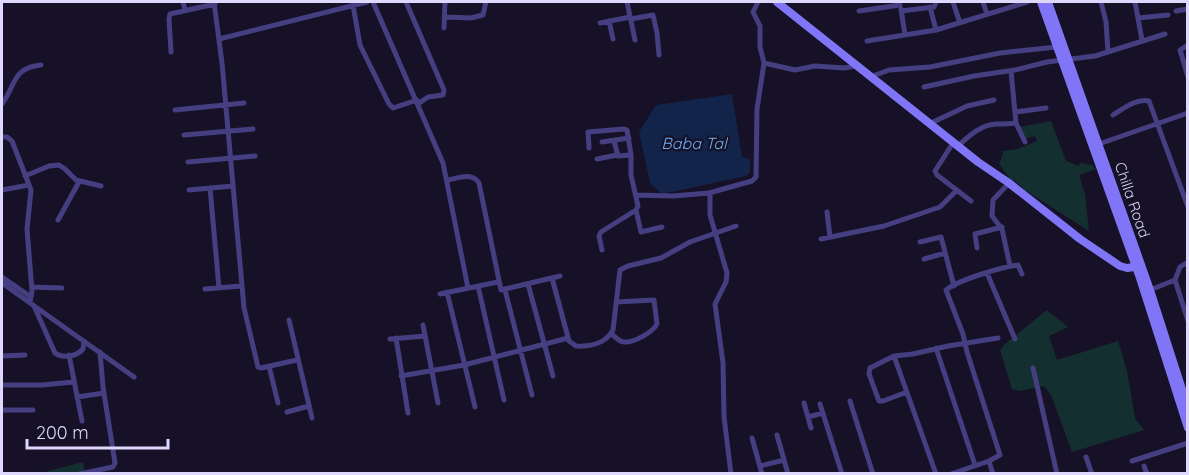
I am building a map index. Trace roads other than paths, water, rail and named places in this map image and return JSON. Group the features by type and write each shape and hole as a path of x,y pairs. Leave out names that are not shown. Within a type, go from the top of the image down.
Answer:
{"main road":[{"path":"777,2 955,144 1106,257 1127,268 1138,266 1188,428"},
{"path":"1041,2 1057,47 1066,61"},
{"name":"Chilla Road","path":"1048,2 1095,145 1138,266 1150,290 1159,330 1188,408"}],"street":[{"path":"183,2 185,10"},
{"path":"219,39 367,2"},
{"path":"373,2 443,163 468,288"},
{"path":"353,5 360,45 393,108 428,97 443,95 444,90 406,2"},
{"path":"444,28 445,2"},
{"path":"445,17 471,18 483,15 486,2"},
{"path":"627,2 635,40"},
{"path":"636,195 673,196 710,193 752,181 756,177 757,109 764,63 760,47 761,29 753,12 758,2"},
{"path":"859,11 901,6 930,8 936,6 936,2"},
{"path":"953,2 960,23"},
{"path":"983,2 987,14"},
{"path":"867,41 936,30 1027,2"},
{"path":"1101,2 1106,22 1108,52"},
{"path":"1135,2 1142,40"},
{"path":"171,52 169,16 172,13 214,3 246,322 257,364 261,368 297,360"},
{"path":"901,6 905,36"},
{"path":"930,8 936,30"},
{"path":"1176,11 1188,9"},
{"path":"600,23 653,15 659,55"},
{"path":"1138,18 1168,15"},
{"path":"609,21 613,39"},
{"path":"924,87 1047,62 1095,56 1165,34"},
{"path":"1188,45 1180,50 1188,77"},
{"path":"870,77 889,70 930,66 1000,52 1057,47"},
{"path":"764,63 795,70 815,66 844,68 856,66"},
{"path":"2,104 18,74 25,68 41,65"},
{"path":"1011,71 1016,123 1025,142"},
{"path":"930,124 940,117 967,106 994,100"},
{"path":"1113,115 1129,105 1147,100 1188,207"},
{"path":"175,110 244,103"},
{"path":"1015,112 1046,108"},
{"path":"1095,145 1188,113"},
{"path":"971,201 934,171 955,144 981,128 1016,123"},
{"path":"184,135 253,129"},
{"path":"589,148 587,133 590,131 627,130 631,155 631,176 641,232 662,227"},
{"path":"2,137 8,137 12,141 29,186 28,251 32,302 55,353 61,357 81,352 84,341"},
{"path":"602,142 629,138"},
{"path":"614,141 617,155"},
{"path":"597,159 631,155"},
{"path":"188,162 255,156"},
{"path":"25,176 49,166 59,165 79,182 101,186"},
{"path":"448,180 471,176 479,183 501,290 560,276"},
{"path":"58,220 79,182"},
{"path":"1009,183 995,197 992,205 993,218 1002,227 1011,266"},
{"path":"2,190 29,186"},
{"path":"189,190 233,186"},
{"path":"210,188 219,288"},
{"path":"821,239 884,226 940,207 957,190"},
{"path":"710,193 709,208 727,273 726,282 715,304 723,363 724,417 731,474"},
{"path":"602,250 599,236 601,232 636,210"},
{"path":"827,212 830,237"},
{"path":"552,278 568,338 571,344 584,347 601,342 612,334 619,274 624,268 661,258 690,242 736,226"},
{"path":"977,248 975,234 1002,227"},
{"path":"920,242 939,236 942,239 954,286"},
{"path":"924,259 945,253"},
{"path":"1188,262 1180,267 1175,280 1188,321"},
{"path":"951,474 989,461 999,456 1000,452 947,289 1011,266 1018,265 1022,274"},
{"path":"987,273 1015,339"},
{"path":"2,277 32,302 134,376"},
{"path":"1150,290 1175,280"},
{"path":"440,294 498,282"},
{"path":"2,283 32,302"},
{"path":"528,284 553,376"},
{"path":"205,289 241,286"},
{"path":"478,286 504,400"},
{"path":"32,287 62,288"},
{"path":"506,290 532,395"},
{"path":"447,292 475,407"},
{"path":"612,334 620,341 627,342 652,331 657,324 654,300 616,302"},
{"path":"289,320 312,418"},
{"path":"423,325 438,403"},
{"path":"408,413 393,339 425,336"},
{"path":"401,376 464,365 568,338"},
{"path":"907,392 881,402 869,370 880,361 894,356 998,338"},
{"path":"936,348 975,465"},
{"path":"80,474 108,471 115,463 100,352"},
{"path":"2,356 25,355"},
{"path":"69,356 82,421"},
{"path":"894,356 936,474"},
{"path":"269,366 278,403"},
{"path":"1033,368 1057,474"},
{"path":"2,385 74,382"},
{"path":"77,397 104,393"},
{"path":"850,401 873,474"},
{"path":"804,403 811,428"},
{"path":"820,404 842,474"},
{"path":"287,412 309,406"},
{"path":"2,410 33,410"},
{"path":"808,417 823,412"},
{"path":"777,435 788,474"},
{"path":"752,438 762,474"},
{"path":"1132,461 1188,444"},
{"path":"1086,457 1092,474"},
{"path":"760,466 784,460"},
{"path":"989,461 993,474"},
{"path":"1144,466 1147,474"}],"water":[{"name":"Baba Tal","path":"732,94 742,157 750,159 750,172 746,176 662,194 650,183 639,132 656,105"}]}
